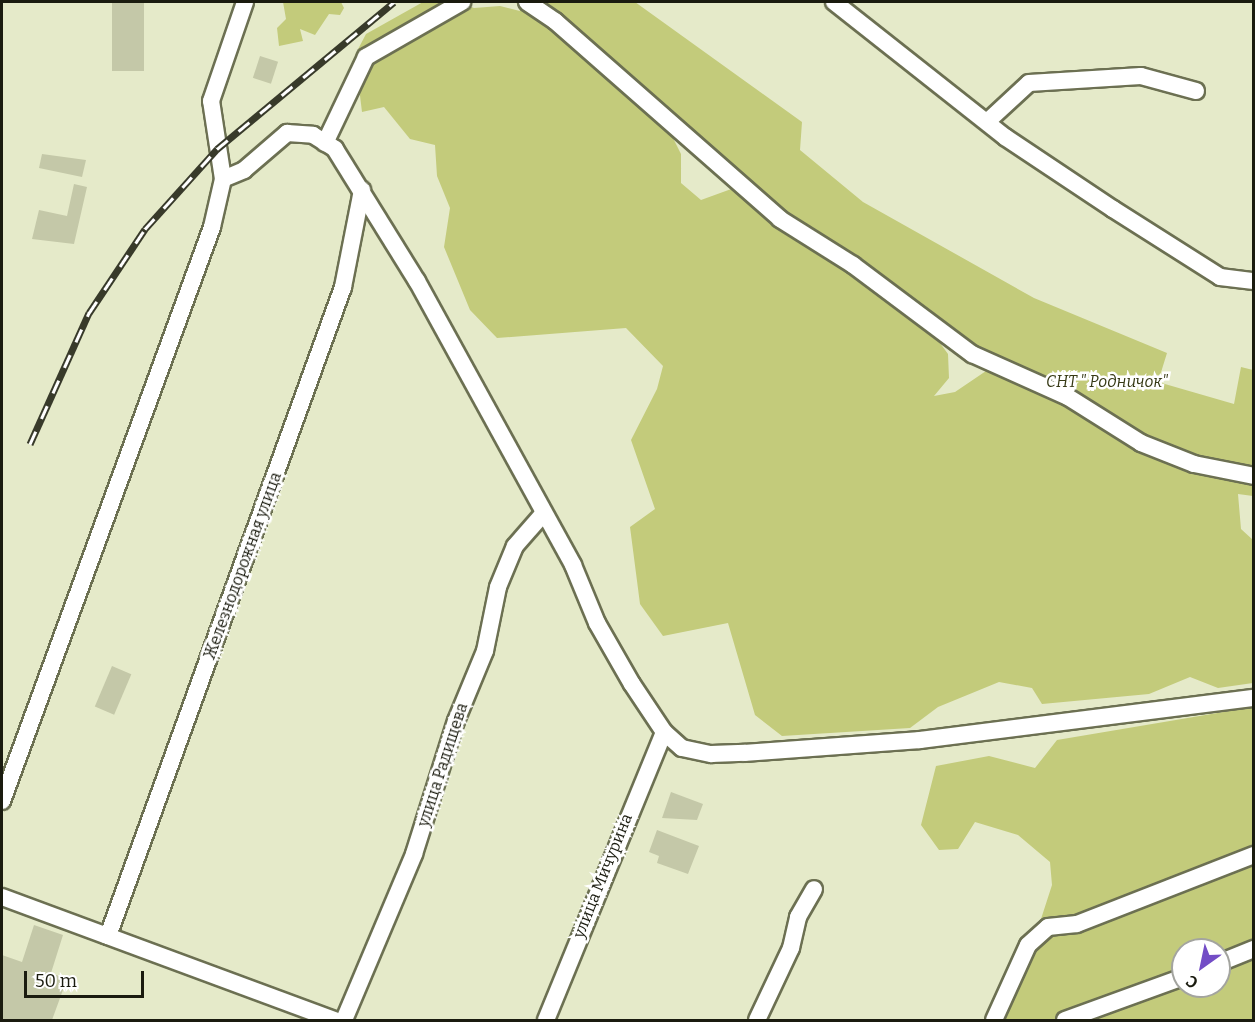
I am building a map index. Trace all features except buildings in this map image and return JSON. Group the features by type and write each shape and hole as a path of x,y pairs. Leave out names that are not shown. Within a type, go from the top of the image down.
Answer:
{"street":[{"path":"3,794 212,227 223,179 211,101 245,2"},
{"path":"325,143 366,57 462,2"},
{"path":"527,2 555,21 780,219 853,266 972,354 1068,398 1141,443 1194,464 1254,476"},
{"path":"834,2 989,120 1005,136 1220,277 1254,281"},
{"path":"989,120 1029,83 1141,76 1196,91"},
{"path":"223,179 244,170 287,132 313,135 335,149 417,281 573,565 597,623 664,732 682,748 711,754 745,753 1015,730 1254,698"},
{"name":"Железнодорожная улица","path":"108,936 343,287 362,190"},
{"name":"улица Радищева","path":"344,1020 414,854 456,721 485,651 498,587 516,546 543,514"},
{"name":"улица Мичурина","path":"546,1020 631,803 664,732"},
{"path":"994,1020 1028,945 1048,927 1077,924 1254,855"},
{"path":"757,1020 791,948 798,917 814,889"},
{"path":"2,897 335,1020"},
{"path":"1231,958 1254,949"},
{"path":"1065,1020 1171,981"}],"green space":[{"path":"283,2 341,2 344,8 340,15 329,14 315,35 300,29 303,41 279,46 277,28 286,19"},
{"name":"СНТ \" Родничок\"","path":"423,2 457,2 474,8 500,6 520,11 516,2 635,2 802,122 800,150 863,202 1034,298 1167,353 1158,382 1234,404 1241,367 1253,370 1253,496 1238,494 1241,529 1253,540 1253,683 1218,688 1190,677 1149,694 1042,704 1032,688 999,682 938,707 910,728 782,736 755,715 728,623 663,636 640,604 630,527 655,509 631,440 657,389 663,366 626,328 497,338 470,310 444,247 450,208 437,176 435,145 410,139 384,107 362,112 355,55 366,34","holes":["672,136 734,188 701,200 681,183 681,154","929,328 986,370 986,371 955,392 934,396 949,378 948,354"]},
{"path":"1253,707 1253,1020 1000,1020 1030,953 1052,885 1050,862 1018,835 975,822 958,849 939,850 921,825 936,766 989,756 1035,768 1057,740"}],"railway":[{"path":"30,444 89,313 145,229 217,149 394,2"}]}
